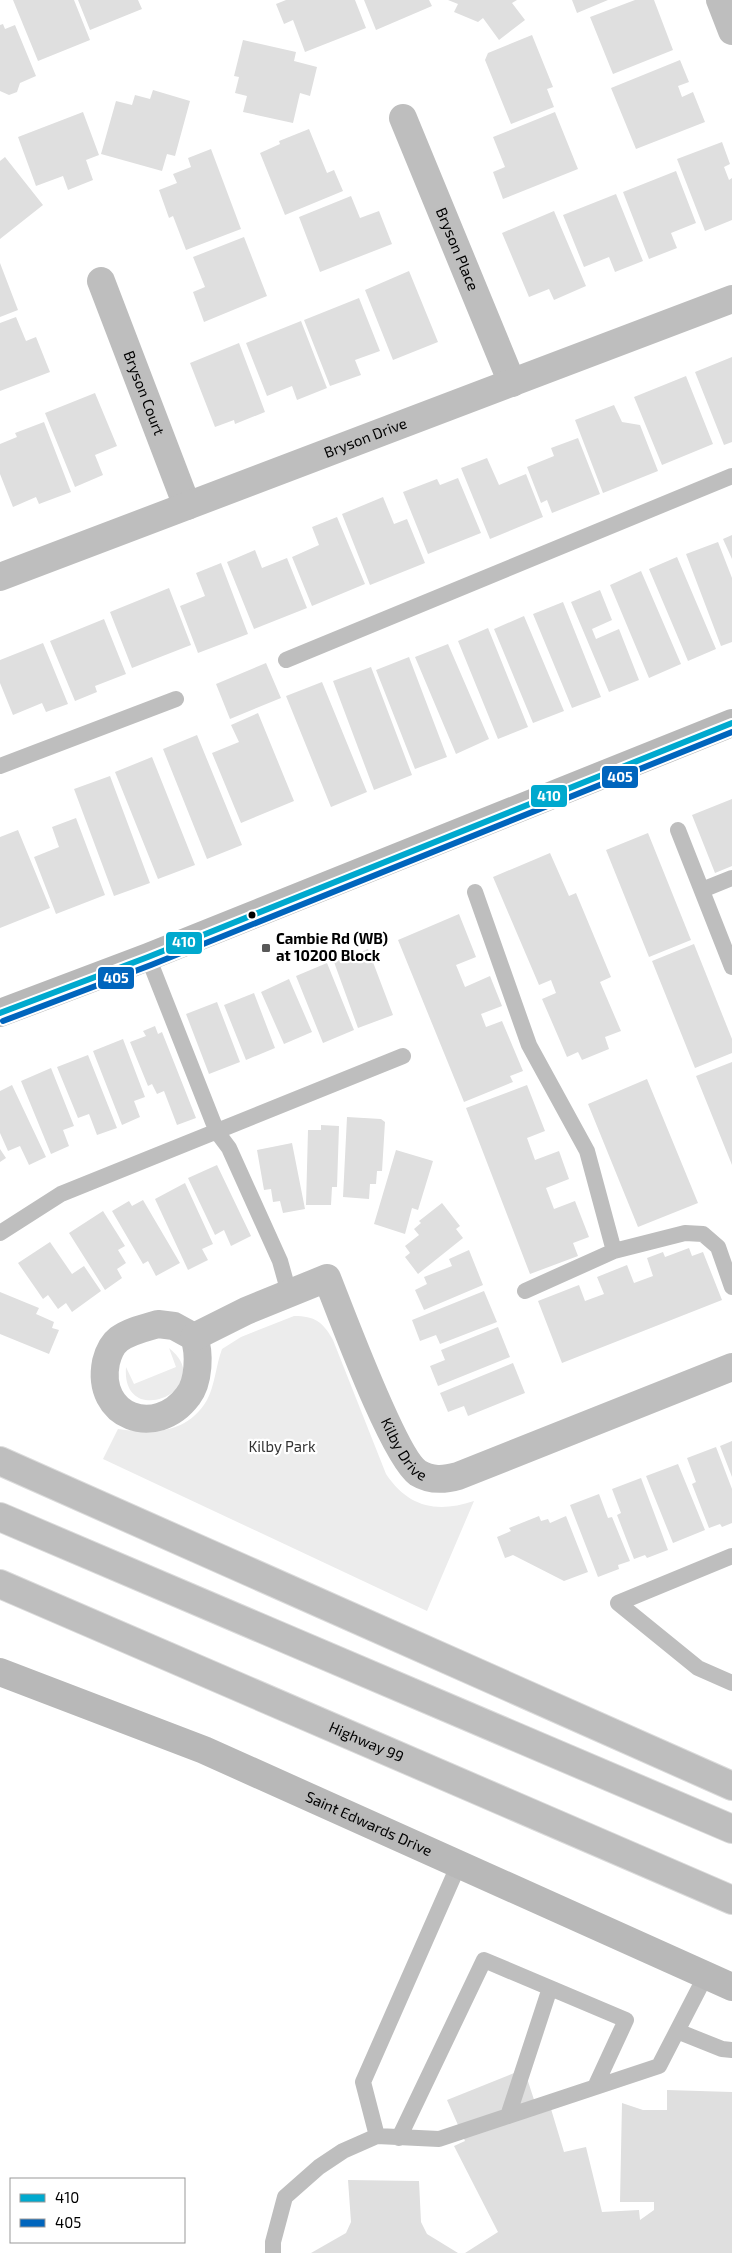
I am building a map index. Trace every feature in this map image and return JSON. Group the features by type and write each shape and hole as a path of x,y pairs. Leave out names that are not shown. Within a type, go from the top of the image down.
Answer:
{"main road":[{"path":"720,0 732,31"},
{"name":"Bryson Place","path":"403,118 512,383"},
{"name":"Bryson Court","path":"101,281 187,506"},
{"name":"Bryson Drive","path":"0,577 732,299"},
{"name":"Kilby Drive","path":"194,1337 289,1293 327,1278 396,1444 416,1472 432,1479 446,1480 732,1367"},
{"path":"0,1461 732,1786"},
{"path":"0,1517 732,1829"},
{"name":"Highway 99","path":"0,1584 732,1900"},
{"path":"0,1598 52,1606"}],"street":[{"path":"0,1013 148,957 732,723"},
{"name":"Saint Edwards Drive","path":"0,1672 204,1750 732,1987"}],"lane":[{"path":"286,660 732,476"},
{"path":"0,766 176,699"},
{"path":"678,830 732,967"},
{"path":"702,890 732,878"},
{"path":"475,892 529,1045 587,1150 614,1251"},
{"path":"148,957 217,1132 229,1148 280,1261 289,1293"},
{"path":"0,1233 61,1194 403,1056"},
{"path":"525,1291 614,1251 685,1233 704,1234 718,1247 732,1287"},
{"path":"732,1556 618,1603 698,1668 732,1683"},
{"path":"377,2136 363,2082 458,1864"},
{"path":"400,2138 484,1960 626,2020 595,2087"},
{"path":"273,2253 273,2242 285,2197 319,2167 344,2152 377,2136 439,2139 658,2066 706,1975"},
{"path":"508,2116 550,1988"},
{"path":"677,2030 722,2049 732,2050"}],"green space":[{"name":"Kilby Park","path":"294,1316 308,1317 318,1321 333,1340 386,1474 395,1485 414,1501 425,1505 448,1507 474,1501 427,1611 103,1459 118,1429 156,1431 168,1429 190,1420 199,1411 210,1394 222,1349 241,1337"},
{"path":"169,1348 182,1363 183,1377 176,1389 165,1397 151,1400 138,1397 129,1387 126,1367 134,1384 176,1367"}],"building":[{"path":"13,0 74,0 90,40 38,61"},
{"path":"78,0 138,0 142,9 90,30"},
{"path":"286,0 355,0 366,28 305,52 293,20 284,24 276,4"},
{"path":"364,0 429,0 432,6 376,30"},
{"path":"448,0 517,0 512,3 525,20 499,40 483,18 478,22 454,12 458,4"},
{"path":"572,0 608,0 577,13"},
{"path":"635,0 654,0 673,50 613,74 590,17"},
{"path":"3,24 5,29 15,25 36,76 20,83 17,92 9,95 0,91 0,25"},
{"path":"532,35 553,87 547,89 554,107 511,124 485,60 488,53"},
{"path":"243,40 296,52 294,61 317,67 310,96 300,93 293,123 243,112 247,96 235,93 239,77 234,76"},
{"path":"680,60 689,82 678,86 682,97 693,92 705,122 636,149 611,88"},
{"path":"153,90 190,101 175,156 167,154 162,171 101,154 116,101 132,105 135,95 150,99"},
{"path":"83,112 99,155 86,160 93,180 68,190 63,176 36,186 18,137"},
{"path":"555,112 578,169 503,199 493,172 505,167 493,137"},
{"path":"309,129 327,173 334,170 343,191 285,215 260,153 280,144 279,141"},
{"path":"722,142 730,164 724,167 729,180 732,178 732,220 705,231 677,159"},
{"path":"211,149 241,229 186,250 173,216 169,218 159,190 177,183 173,174 191,167 188,158"},
{"path":"5,157 43,205 0,239 0,161"},
{"path":"676,171 696,223 671,233 677,248 649,259 623,192"},
{"path":"616,194 643,261 615,272 609,257 584,267 563,215"},
{"path":"351,196 360,218 379,211 392,244 320,272 299,217"},
{"path":"554,211 586,286 554,300 549,289 529,297 502,233"},
{"path":"244,237 267,296 204,322 193,292 205,287 193,257"},
{"path":"0,263 18,310 0,317"},
{"path":"409,271 438,342 393,360 365,290"},
{"path":"359,298 380,351 355,360 361,375 330,386 304,320"},
{"path":"16,317 26,341 36,337 50,372 0,391 0,323"},
{"path":"301,321 327,388 297,400 292,386 267,396 246,343"},
{"path":"239,343 265,412 235,424 234,420 215,427 190,363"},
{"path":"732,357 732,442 724,445 695,372"},
{"path":"686,376 713,444 662,465 634,397"},
{"path":"95,393 117,446 95,455 103,475 75,487 45,413"},
{"path":"614,405 622,422 640,425 658,471 603,493 575,420"},
{"path":"44,422 71,492 39,504 36,497 13,507 0,474 0,444 17,437 15,433"},
{"path":"578,438 600,494 552,513 547,500 541,503 527,467 554,456 551,448"},
{"path":"487,458 499,485 526,474 543,517 490,539 461,468"},
{"path":"458,478 481,533 428,554 403,492 437,479 440,485"},
{"path":"383,497 394,524 407,519 425,563 370,585 342,514"},
{"path":"337,517 365,584 312,606 292,557 319,545 312,527"},
{"path":"732,535 732,559 723,539"},
{"path":"718,542 732,578 732,642 721,646 686,554"},
{"path":"255,550 262,568 287,558 307,608 254,629 227,562"},
{"path":"677,557 716,649 688,661 649,569"},
{"path":"221,563 248,634 198,653 180,606 205,596 196,573"},
{"path":"641,571 681,664 649,678 610,585"},
{"path":"169,588 191,645 132,668 110,612"},
{"path":"600,590 612,620 592,629 596,639 619,629 639,680 609,692 571,602"},
{"path":"563,602 601,697 572,708 533,614"},
{"path":"524,616 564,711 533,723 494,629"},
{"path":"104,619 126,674 95,686 97,692 75,701 50,641"},
{"path":"488,628 528,727 498,739 458,641"},
{"path":"43,643 68,704 46,712 42,703 13,715 0,683 0,660"},
{"path":"448,644 489,739 456,754 415,657"},
{"path":"409,657 447,757 415,769 376,670"},
{"path":"266,663 281,698 230,719 216,684"},
{"path":"371,667 412,775 374,790 333,681"},
{"path":"322,682 367,792 331,807 286,696"},
{"path":"258,713 294,801 241,823 212,753 239,742 231,725"},
{"path":"197,735 242,845 207,859 163,749"},
{"path":"152,757 195,865 158,879 115,772"},
{"path":"110,776 150,883 114,896 74,789"},
{"path":"732,799 732,866 715,873 692,815"},
{"path":"76,818 105,895 56,914 34,857 59,847 52,827"},
{"path":"18,830 50,908 0,928 0,837"},
{"path":"648,833 691,940 649,957 606,850"},
{"path":"550,853 569,896 576,893 611,977 600,982 621,1031 605,1037 609,1049 582,1060 578,1052 567,1057 542,999 556,993 551,980 539,985 493,877"},
{"path":"459,914 476,957 456,965 465,987 490,976 502,1006 481,1014 486,1027 502,1021 523,1071 510,1076 513,1082 464,1102 398,940"},
{"path":"694,944 732,1039 732,1053 695,1068 652,961"},
{"path":"368,949 393,1015 358,1028 334,962"},
{"path":"327,963 354,1030 323,1043 296,976"},
{"path":"289,979 312,1032 284,1044 261,992"},
{"path":"254,993 275,1048 246,1060 224,1005"},
{"path":"217,1002 240,1062 209,1074 186,1014"},
{"path":"155,1026 158,1034 162,1032 196,1118 177,1125 164,1091 157,1094 152,1084 148,1086 130,1042 146,1036 143,1031"},
{"path":"123,1039 145,1097 134,1101 140,1117 122,1125 93,1051"},
{"path":"88,1055 117,1128 97,1135 89,1114 78,1118 57,1067"},
{"path":"732,1062 732,1165 696,1076"},
{"path":"51,1068 74,1126 63,1130 69,1146 51,1154 21,1081"},
{"path":"647,1079 698,1203 638,1227 588,1104"},
{"path":"12,1085 46,1157 29,1165 20,1146 8,1151 0,1133 0,1091"},
{"path":"527,1085 545,1131 527,1138 535,1160 559,1151 569,1179 546,1188 554,1209 575,1201 589,1237 573,1243 578,1256 530,1274 466,1108"},
{"path":"347,1117 381,1119 385,1122 382,1171 377,1171 376,1184 370,1184 369,1199 343,1197"},
{"path":"321,1125 339,1126 337,1187 332,1187 331,1205 306,1205 308,1130 321,1130"},
{"path":"292,1143 305,1209 283,1213 280,1201 273,1202 271,1189 264,1190 257,1150"},
{"path":"0,1149 6,1158 0,1162"},
{"path":"396,1150 433,1161 418,1210 412,1208 405,1234 374,1224"},
{"path":"217,1165 251,1236 231,1246 224,1230 215,1235 188,1178"},
{"path":"185,1183 213,1244 202,1249 208,1260 188,1270 155,1199"},
{"path":"143,1200 180,1263 156,1276 148,1261 143,1264 112,1211 129,1201 132,1206"},
{"path":"442,1203 460,1226 456,1229 463,1238 418,1274 405,1257 410,1253 405,1246 419,1235 414,1229 421,1223 419,1221"},
{"path":"103,1211 125,1246 118,1250 126,1263 117,1269 122,1278 105,1290 69,1233"},
{"path":"50,1242 72,1274 84,1266 101,1291 72,1312 66,1303 58,1309 48,1295 43,1299 18,1263"},
{"path":"689,1248 692,1256 703,1252 722,1300 562,1363 538,1301 579,1285 585,1301 604,1294 597,1277 627,1265 634,1283 653,1276 647,1258 663,1252 665,1257"},
{"path":"469,1250 483,1285 424,1310 415,1290 427,1284 424,1277 452,1266 449,1259"},
{"path":"484,1291 497,1322 440,1344 436,1335 420,1341 412,1320"},
{"path":"0,1292 39,1308 36,1314 54,1322 52,1328 59,1330 49,1354 0,1334"},
{"path":"498,1327 510,1357 438,1386 430,1366 445,1360 441,1350"},
{"path":"513,1363 525,1393 468,1416 464,1406 448,1412 440,1393"},
{"path":"732,1441 732,1477 720,1446"},
{"path":"716,1447 732,1489 732,1523 722,1527 720,1524 709,1528 692,1484 696,1482 687,1458"},
{"path":"678,1464 705,1530 673,1543 646,1476"},
{"path":"641,1478 668,1550 647,1558 645,1555 634,1559 617,1515 621,1513 612,1489"},
{"path":"599,1494 608,1518 612,1517 630,1561 618,1565 619,1569 598,1577 570,1505"},
{"path":"539,1516 541,1521 548,1519 550,1523 566,1516 588,1572 564,1581 513,1555 505,1558 497,1537 511,1531 509,1528"},
{"path":"524,2069 538,2112 551,2109 564,2152 586,2147 602,2212 639,2210 640,2220 654,2210 654,2202 620,2202 622,2103 643,2110 667,2110 667,2090 732,2092 732,2253 465,2253 498,2232 454,2146 465,2141 447,2100"},
{"path":"348,2180 419,2181 421,2222 427,2234 458,2253 311,2253 346,2233 351,2222"}],"transit line":[{"name":"410","path":"0,1013 148,957 732,723"},
{"name":"405","path":"3,1021 151,965 732,732"}],"place":[{"name":"Cambie Rd (WB) at 10200 Block","path":"266,948"}]}
